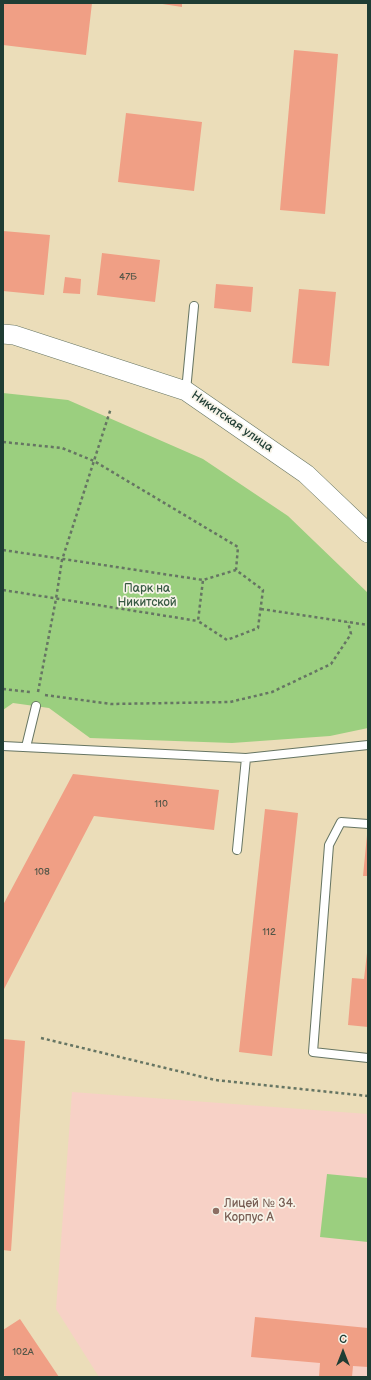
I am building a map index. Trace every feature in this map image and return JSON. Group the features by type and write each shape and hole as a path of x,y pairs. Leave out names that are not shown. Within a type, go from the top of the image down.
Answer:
{"street":[{"name":"Никитская улица","path":"3,334 14,335 186,391 306,474 368,533"}],"lane":[{"path":"186,391 194,306"},
{"path":"26,747 36,706"},
{"path":"3,746 246,758 368,745"},
{"path":"237,850 246,758"},
{"path":"368,824 341,822 329,846 314,1052 368,1058"}],"path":[{"path":"38,694 62,560 111,408"},
{"path":"3,442 62,448 94,461 238,547 236,570"},
{"path":"3,550 203,580 236,570"},
{"path":"3,590 198,622 228,640 258,628 261,609 263,590 236,570"},
{"path":"198,622 203,580"},
{"path":"261,609 368,625"},
{"path":"3,689 111,704 230,702 272,692 331,664 351,634 348,622"},
{"path":"41,1038 215,1080 368,1096"}],"shaded area":[{"name":"Лицей № 34. Корпус А","path":"72,1092 368,1114 368,1377 99,1377 56,1309"}],"green space":[{"name":"Парк на Никитской","path":"3,393 68,400 203,459 288,516 368,593 368,728 330,736 232,743 90,738 49,708 13,703 3,710"},
{"path":"327,1174 368,1178 368,1242 320,1237"}],"building":[{"path":"3,3 92,3 86,55 3,45"},
{"path":"156,3 182,3 182,7"},
{"path":"294,50 338,54 325,214 280,210"},
{"path":"126,113 202,122 194,191 118,182"},
{"path":"3,231 50,235 44,295 3,291"},
{"path":"102,253 160,260 155,302 97,295"},
{"path":"65,277 81,279 80,294 63,293"},
{"path":"216,284 253,287 251,312 214,308"},
{"path":"299,289 336,292 329,366 292,363"},
{"path":"73,774 219,790 214,830 94,816 3,991 3,905"},
{"path":"265,809 298,813 272,1056 239,1052"},
{"path":"367,835 368,876 363,876"},
{"path":"367,953 368,1027 348,1025 352,978 364,979"},
{"path":"3,1039 25,1041 11,1251 3,1250"},
{"path":"255,1317 368,1328 368,1367 353,1366 352,1377 319,1377 320,1363 251,1357"},
{"path":"20,1319 59,1377 5,1377 3,1373 3,1330"}],"place":[{"name":"Лицей № 34. Корпус А","path":"216,1211"}]}
